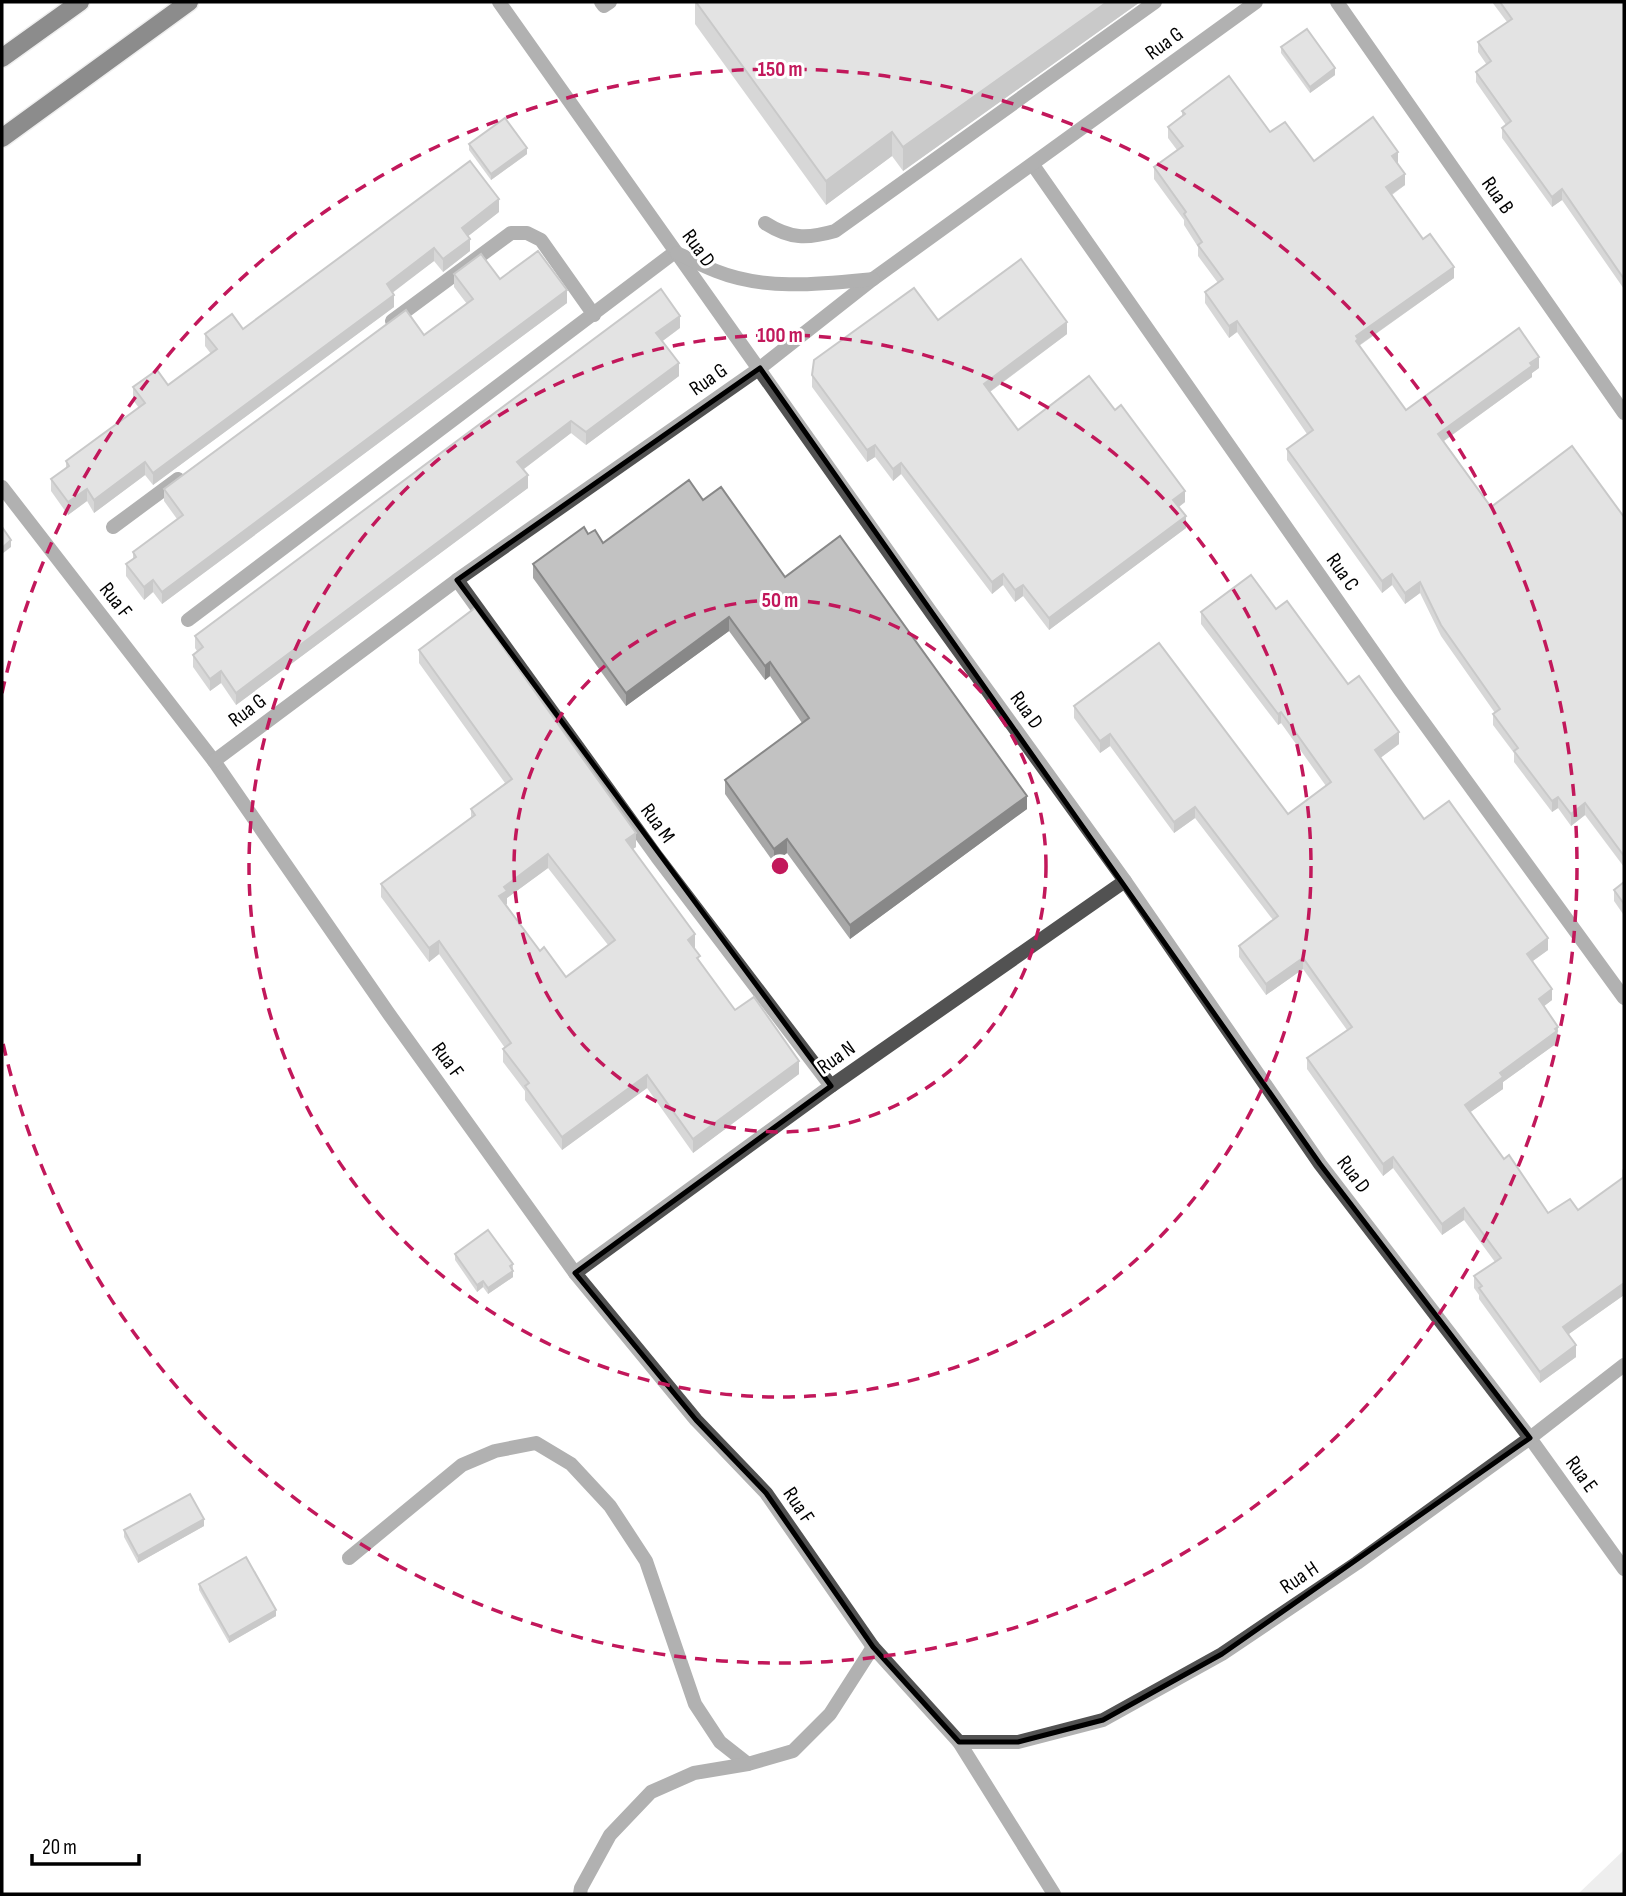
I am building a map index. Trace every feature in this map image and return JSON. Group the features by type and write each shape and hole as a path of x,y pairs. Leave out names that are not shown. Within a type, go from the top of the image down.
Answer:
{"main road":[{"path":"2,58 80,2"},
{"path":"2,138 189,2"}],"street":[{"name":"Rua D","path":"499,2 1125,881 1320,1164 1530,1438"},
{"path":"601,2 604,6 610,2"},
{"path":"765,223 779,232 797,236 816,236 835,231 1155,2"},
{"name":"Rua G","path":"214,761 457,580 760,368 873,279 1256,2"},
{"name":"Rua B","path":"1337,2 1624,413"},
{"name":"Rua C","path":"1033,165 1400,690 1624,998"},
{"path":"379,331 511,233 527,233 541,240 594,315"},
{"path":"188,620 675,252 718,272 749,280 796,285 873,279"},
{"path":"113,527 190,470"},
{"name":"Rua F","path":"2,487 214,761 389,1014 575,1273 696,1420 766,1493 873,1647 959,1742 1054,1894"},
{"name":"Rua M","path":"457,580 657,857 831,1086"},
{"name":"Rua N","path":"575,1273 831,1086 1125,881"},
{"name":"Rua H","path":"959,1742 1018,1742 1103,1720 1222,1654 1357,1563 1530,1438 1624,1365"},
{"name":"Rua E","path":"1530,1438 1624,1569"},
{"path":"349,1558 462,1465 495,1451 536,1443 570,1464 610,1506 646,1561 695,1704 720,1742 748,1764"},
{"path":"580,1894 610,1835 651,1792 694,1773 748,1764 793,1751 830,1714 873,1647"}],"highlighted area":[{"path":"760,368 1320,1164 1530,1438 1222,1654 1103,1720 1018,1742 959,1742 873,1647 766,1493 696,1420 575,1273 831,1086 457,580"}],"shaded area":[{"path":"1624,1850 1624,1894 1578,1894"}],"building":[{"path":"696,2 1107,2 903,147 892,132 826,181"},
{"path":"1500,2 1624,2 1624,279 1562,189 1552,197 1502,128 1511,121 1476,72 1491,61 1478,42 1512,19"},
{"path":"1307,29 1335,68 1310,87 1281,47"},
{"path":"1229,76 1270,132 1285,122 1314,161 1373,117 1398,152 1392,156 1405,174 1386,187 1423,239 1430,234 1454,267 1356,336 1356,341 1406,410 1519,328 1539,357 1530,363 1532,366 1438,434 1491,507 1572,446 1624,517 1624,856 1585,803 1571,814 1558,797 1552,801 1514,751 1518,748 1493,714 1500,709 1441,625 1420,582 1405,593 1392,574 1382,581 1287,449 1313,430 1237,321 1229,326 1205,292 1223,279 1198,245 1202,242 1184,214 1186,212 1154,167 1183,146 1168,127 1185,114 1182,111"},
{"path":"505,118 527,148 491,174 469,144"},
{"path":"470,161 499,199 462,228 470,239 443,259 434,248 387,284 394,295 153,473 145,462 94,500 87,489 68,502 51,479 69,466 66,461 145,403 133,387 157,370 168,385 217,349 205,334 232,314 243,329"},
{"path":"538,251 567,290 162,592 153,580 144,587 126,564 136,557 133,552 183,515 164,489 406,310 424,335 473,299 454,274 481,254 500,279"},
{"path":"1021,259 1067,322 984,384 1018,430 1089,376 1115,410 1121,405 1185,491 1173,500 1186,516 1049,618 1023,585 1015,590 1003,574 992,582 901,463 893,469 875,445 867,450 812,375 814,360 914,288 938,320"},
{"path":"661,289 680,316 656,333 679,363 586,432 571,421 517,462 528,475 236,693 221,671 210,679 193,655 203,647 195,636"},
{"path":"689,480 703,500 721,487 785,577 840,536 1027,796 850,925 787,839 774,849 725,780 809,718 770,662 765,666 729,617 626,693 533,564 584,527 588,534 595,530 603,543"},
{"path":"2,527 11,540 2,548"},
{"path":"1251,575 1276,609 1287,601 1348,684 1359,676 1399,732 1375,750 1424,819 1449,801 1548,938 1527,954 1552,989 1539,999 1558,1027 1555,1029 1557,1031 1500,1073 1503,1077 1465,1105 1504,1159 1509,1155 1548,1213 1570,1199 1578,1210 1624,1177 1624,1283 1563,1327 1576,1345 1540,1372 1479,1288 1482,1286 1474,1276 1501,1258 1464,1208 1442,1224 1393,1157 1383,1164 1307,1058 1352,1027 1303,958 1266,984 1239,946 1278,916 1195,807 1174,822 1110,734 1100,741 1074,706 1159,643 1288,814 1331,782 1281,712 1278,714 1201,612"},
{"path":"475,608 636,833 626,840 695,934 688,940 700,956 697,958 735,1010 754,997 799,1061 693,1139 647,1075 562,1137 525,1086 529,1083 503,1049 511,1043 439,941 429,948 381,884 475,815 471,809 512,779 419,650","holes":["548,854 615,940 566,977 544,947 540,951 499,896 507,891 504,887"]},
{"path":"1624,882 1624,904 1614,890"},
{"path":"488,1230 513,1264 510,1266 513,1271 488,1288 483,1281 477,1285 455,1254"},
{"path":"190,1494 204,1519 138,1556 124,1530"},
{"path":"246,1557 276,1610 229,1637 199,1584"}]}
